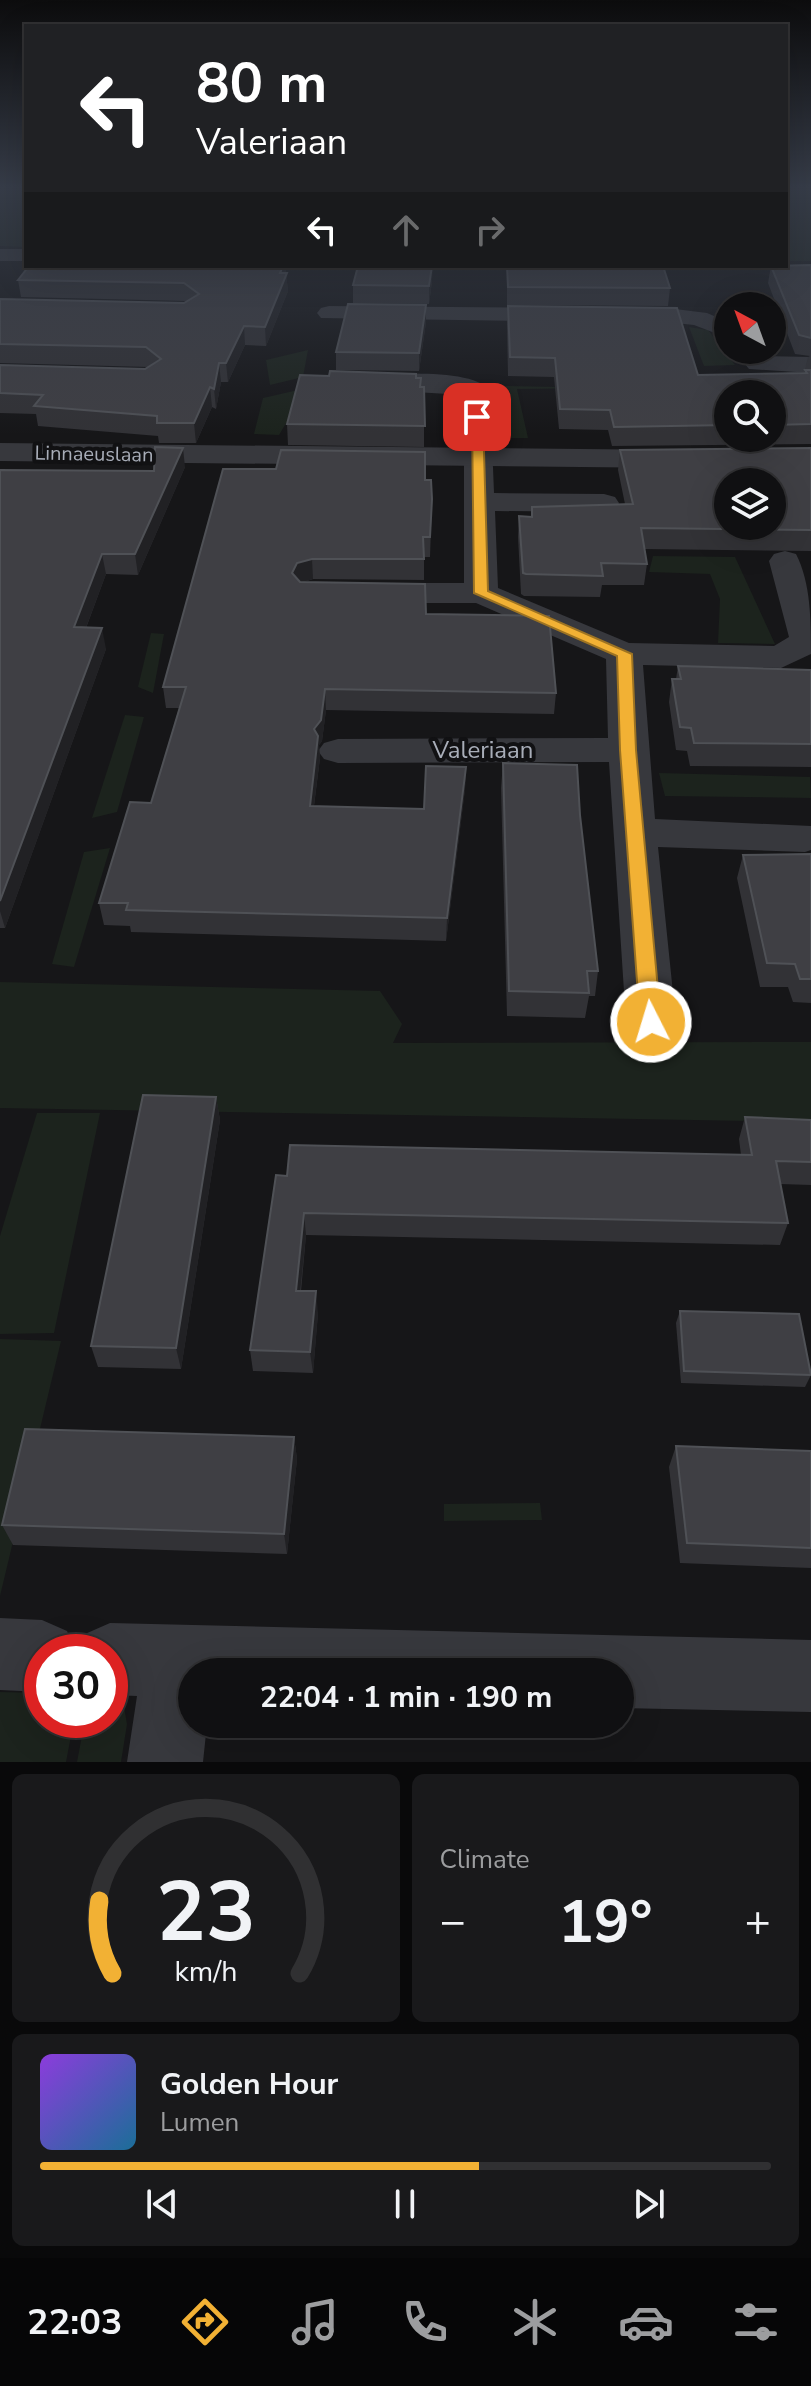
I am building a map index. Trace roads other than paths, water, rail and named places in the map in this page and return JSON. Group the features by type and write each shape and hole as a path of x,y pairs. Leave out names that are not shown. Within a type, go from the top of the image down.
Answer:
{"street":[{"path":"329,313 675,316 699,318 714,325"},
{"path":"444,315 444,361 460,384 477,391 481,593"},
{"path":"328,381 444,361"},
{"path":"786,362 811,365"},
{"name":"Linnaeuslaan","path":"0,452 477,460 705,459"},
{"path":"478,502 604,503"},
{"path":"344,592 481,593 624,654 781,657 808,641 785,561"},
{"path":"624,654 628,750 651,1022"},
{"name":"Valeriaan","path":"338,751 628,750"},
{"path":"635,832 805,838"},
{"path":"0,1654 24,1655"},
{"path":"165,1762 144,1660 299,1661 811,1676"}]}
